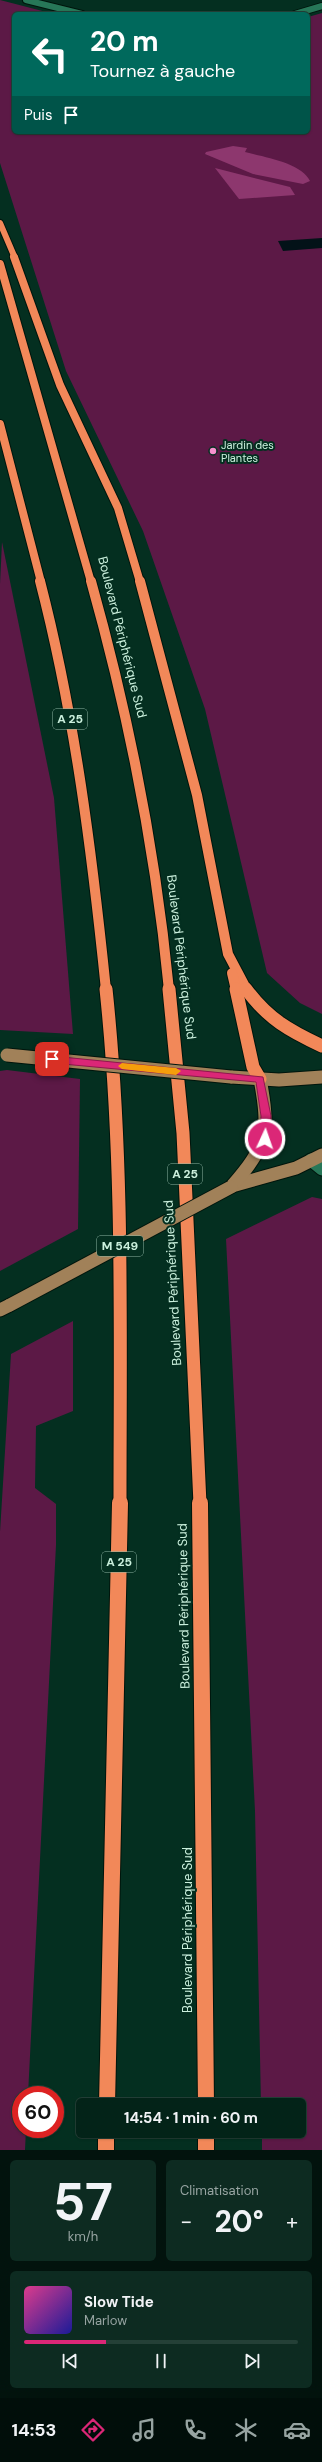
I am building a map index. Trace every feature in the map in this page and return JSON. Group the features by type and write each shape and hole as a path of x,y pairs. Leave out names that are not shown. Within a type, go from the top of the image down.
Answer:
{"highway":[{"path":"0,223 21,270 60,386 112,494 124,526 197,795 228,954 253,1067 260,1079"},
{"name":"Boulevard Périphérique Sud","path":"0,264 109,646 139,788 165,946 183,1133 196,1386 202,1583 206,2098"},
{"name":"A 25","path":"0,424 44,595 79,764 91,843 114,1062 120,1280 120,1520 107,2098"},
{"path":"228,954 243,985 258,1006 286,1029 322,1046"},
{"path":"106,2138 106,2150"},
{"path":"206,2138 206,2150"}],"main road":[{"path":"3,1054 231,1077 260,1079 322,1077"},
{"path":"231,1187 256,1158 265,1139 266,1116 260,1079"},
{"name":"M 549","path":"3,1307 231,1187 296,1168 317,1158"}],"street":[{"path":"26,0 74,12"},
{"path":"302,12 322,6"},
{"path":"317,1158 322,1169"}],"shaded area":[{"name":"Jardin des Plantes","path":"0,0 46,12 12,12 12,134 310,134 310,16 322,13 322,1014 300,1003 267,973 205,709 143,531 66,371 0,163"},
{"path":"233,146 247,148 245,152 291,165 306,175 310,181 303,184 253,174 205,154 206,152"},
{"path":"215,168 290,187 295,195 239,199"},
{"path":"322,238 322,248 283,251 278,241"},
{"path":"2,542 54,798 73,1034 0,1030 0,584"},
{"path":"7,1070 80,1079 78,1229 0,1271 0,1071"},
{"path":"312,1197 322,1199 322,2150 262,2150 262,2138 306,2138 306,2098 261,2098 255,1811 226,1239"},
{"path":"73,1321 73,1411 36,1426 35,1488 56,1504 56,1545 28,2086 12,2086 12,2138 26,2138 25,2150 0,2150 0,1532 11,1354"}],"slow traffic":[{"path":"122,1066 176,1071"}],"place":[{"name":"Jardin des Plantes","path":"213,451"}],"route":[{"path":"52,1059 260,1079 267,1126 265,1139"}]}
